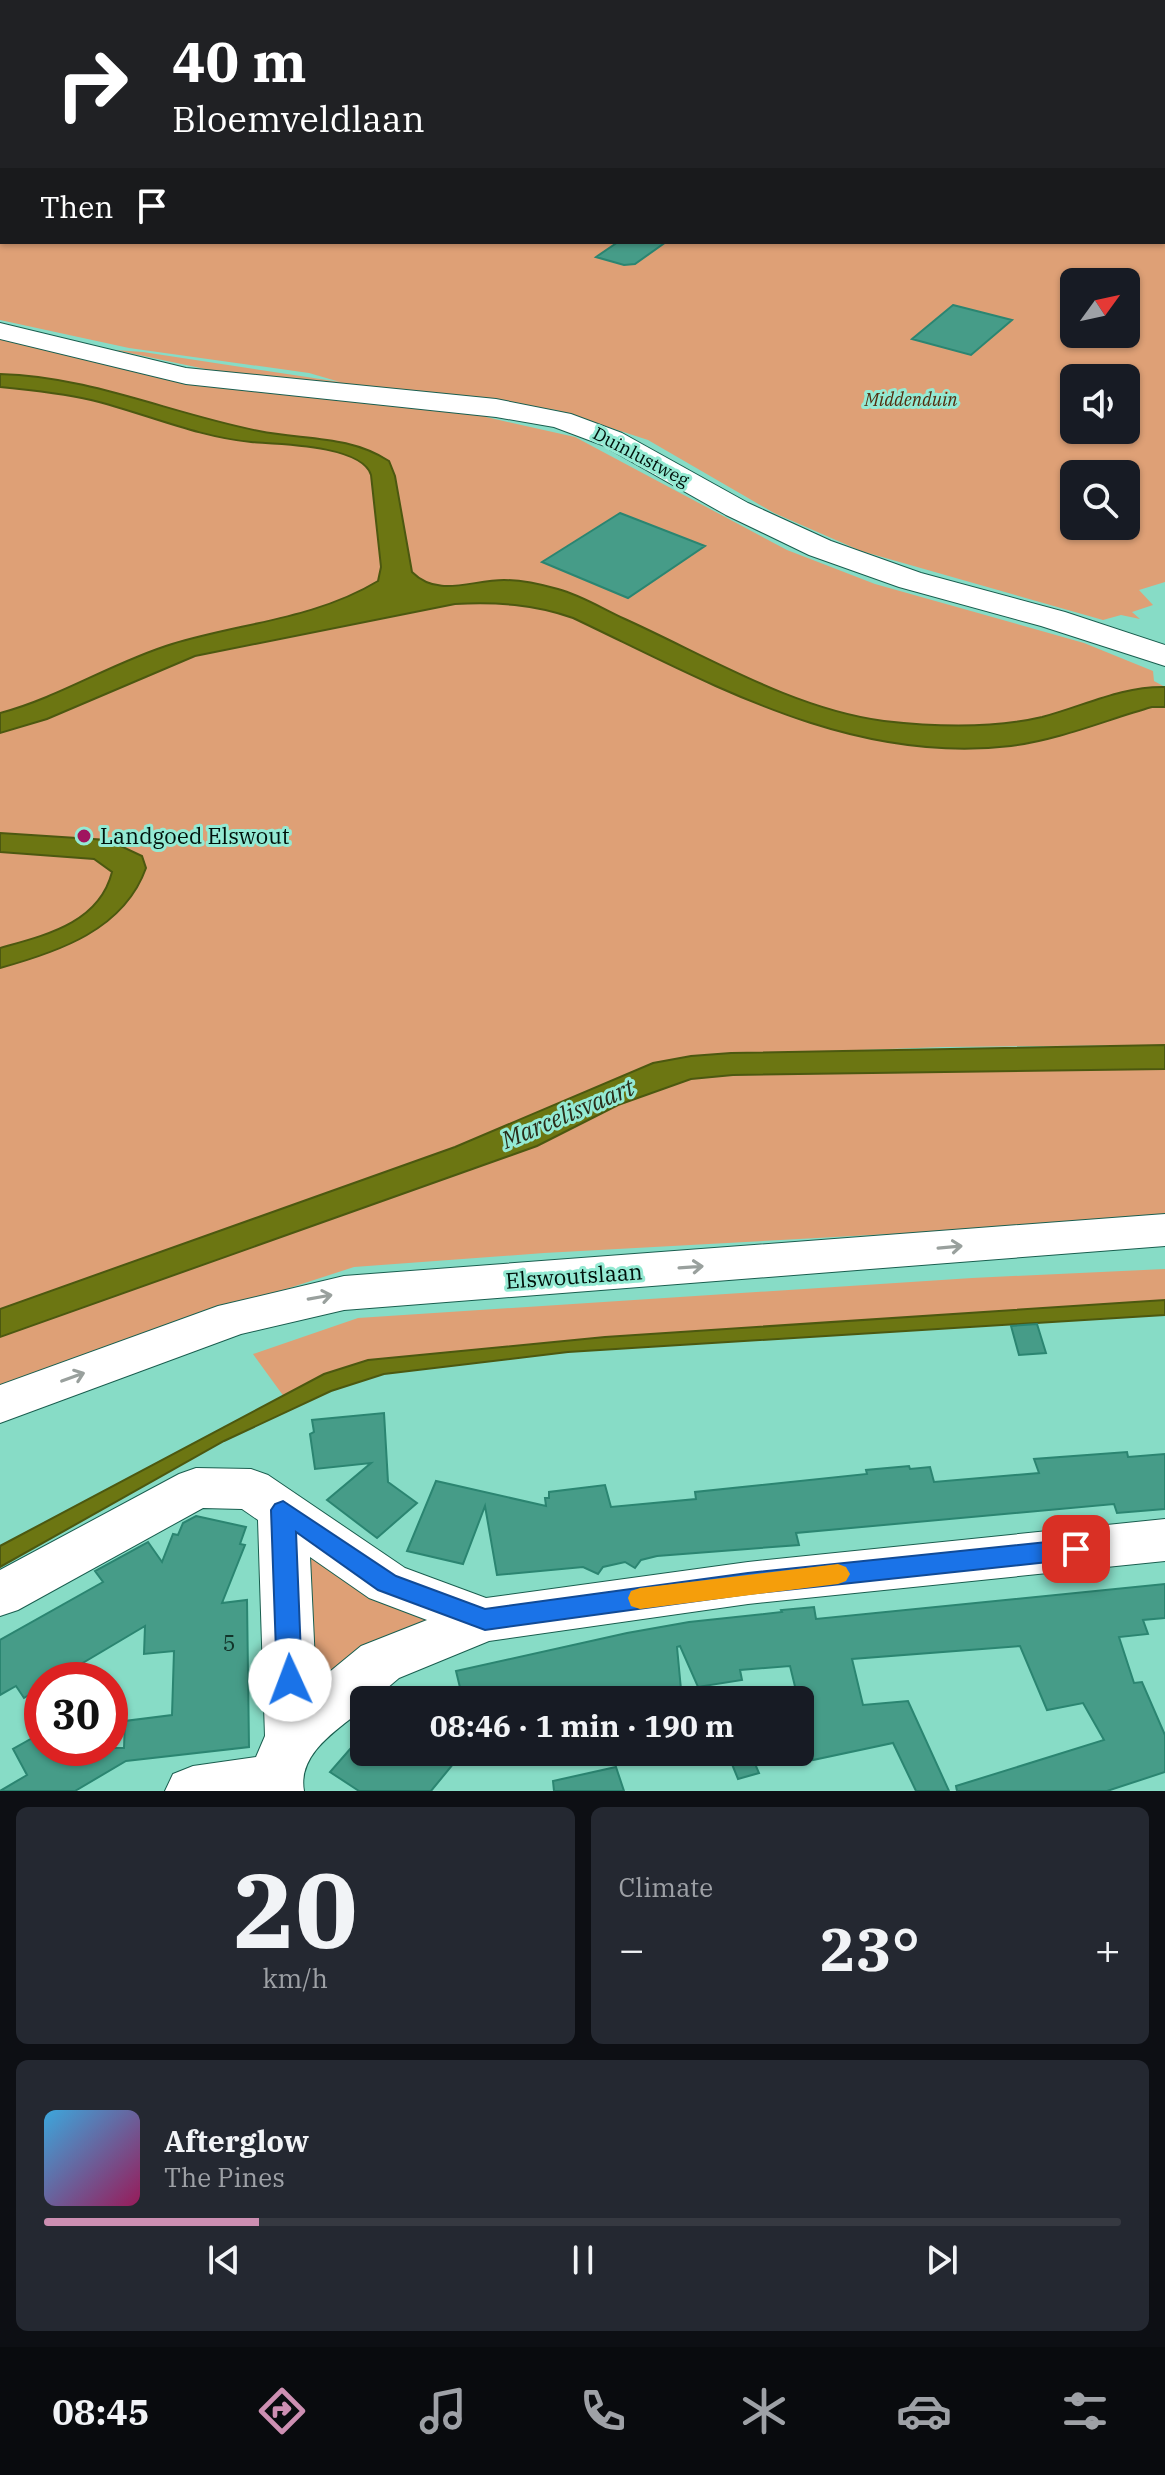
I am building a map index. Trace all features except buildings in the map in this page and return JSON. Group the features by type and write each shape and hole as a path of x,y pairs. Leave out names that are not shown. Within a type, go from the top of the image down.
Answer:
{"street":[{"name":"Duinlustweg","path":"0,331 186,376 496,408 561,420 612,439 737,509 820,548 910,580 1053,619 1165,656"},
{"name":"Elswoutslaan","path":"0,1404 234,1318 344,1293 1165,1230"},
{"path":"0,1595 196,1488 251,1489 387,1583 485,1620"},
{"path":"281,1769 283,1510"},
{"path":"193,1791 281,1769 380,1662 485,1620 748,1583 1165,1540"}],"green space":[{"name":"Middenduin","path":"0,244 1165,244 1165,582 1139,590 1153,605 1132,612 1140,619 1121,615 1103,620 861,551 774,513 648,440 556,410 354,385 224,373 115,350 340,382 309,373 129,348 0,320"},
{"path":"0,335 99,359 490,412 486,417 575,437 787,550 875,584 1084,643 1153,671 1154,681 1165,687 1155,687 1016,736 868,725 793,703 547,592 432,596 326,628 446,605 494,603 541,608 585,622 691,674 807,720 847,732 929,747 970,749 1030,743 1152,707 1165,707 1165,1045 944,1047 691,1056 653,1063 455,1147 418,1187 537,1146 618,1105 691,1079 733,1075 1165,1069 1165,1219 544,1253 354,1267 163,1329 0,1389"},
{"path":"1165,1269 1165,1312 578,1347 371,1373 290,1405 253,1354 358,1318 972,1278"},
{"path":"319,1558 431,1622 307,1689 302,1559"}],"water":[{"path":"0,374 66,381 227,424 342,442 374,453 389,461 395,476 412,572 422,580 444,586 518,581 567,592 751,679 850,715 943,726 983,725 1023,721 1118,693 1165,687 1165,707 1152,707 1065,734 1011,746 952,749 895,743 839,731 784,714 730,693 558,613 529,607 470,603 195,656 47,719 0,733 0,713 44,698 150,651 329,604 378,581 381,567 371,475 364,465 352,457 298,445 231,439 91,400 0,387"},
{"path":"0,833 108,840 142,856 146,868 122,908 105,923 66,946 0,968 0,948 52,932 83,915 95,904 112,872 94,859 0,852"},
{"name":"Marcelisvaart","path":"1165,1045 1165,1069 733,1075 691,1079 618,1105 537,1146 0,1337 0,1309 455,1147 653,1063 731,1053"},
{"path":"1165,1300 1165,1315 568,1352 384,1374 331,1391 224,1441 0,1567 0,1546 324,1374 368,1360 605,1337"}],"slow traffic":[{"path":"640,1598 838,1574"}],"place":[{"name":"Landgoed Elswout","path":"84,836"}],"route":[{"path":"290,1680 283,1510 387,1583 485,1620 748,1583 1076,1549"}]}
